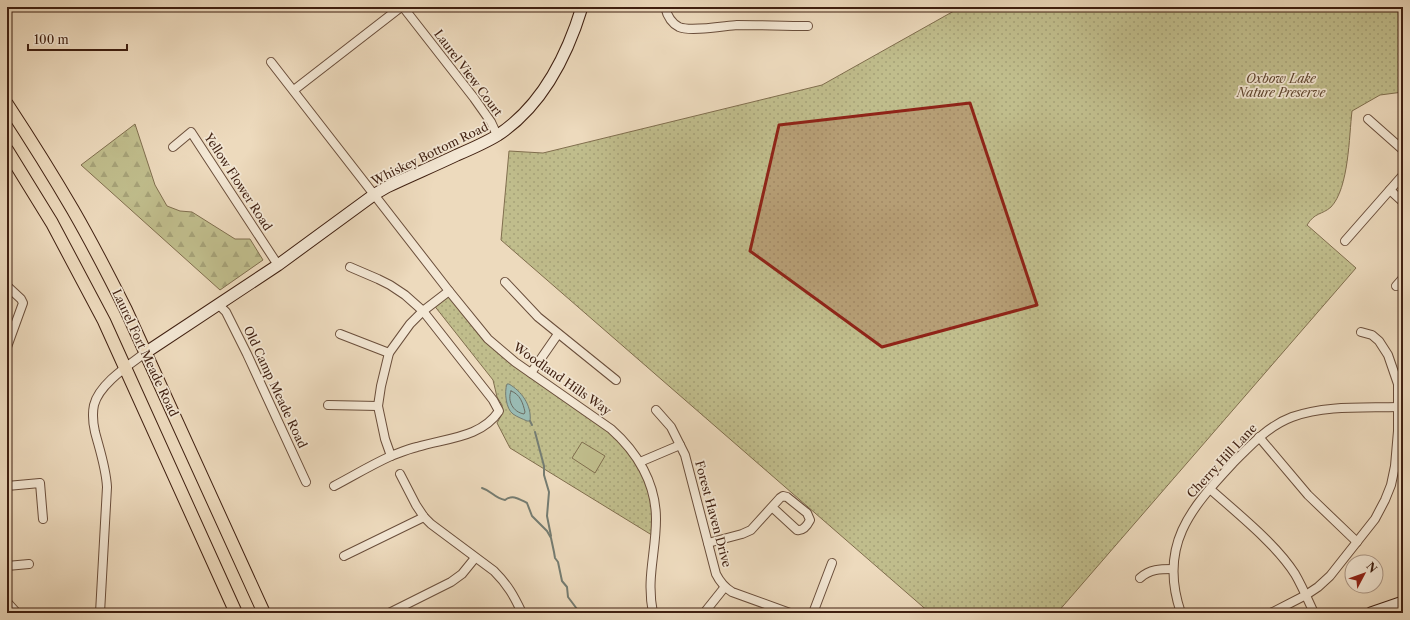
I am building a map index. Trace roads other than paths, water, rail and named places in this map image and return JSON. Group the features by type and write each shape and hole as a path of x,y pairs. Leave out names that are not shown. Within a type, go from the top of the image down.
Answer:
{"main road":[{"name":"Laurel Fort Meade Road","path":"7,104 73,210 102,262 264,613"},
{"name":"Laurel Fort Meade Road","path":"7,150 52,223 104,321 236,613"}],"street":[{"name":"Laurel View Court","path":"294,90 402,7 474,98 491,122 497,135"},
{"name":"Whiskey Bottom Road","path":"145,353 278,265 375,194 497,135 519,119 536,100 570,43 582,7"},
{"path":"665,7 670,18 680,27 698,28 755,25 808,26"},
{"path":"271,62 375,194"},
{"path":"1368,119 1403,150"},
{"name":"Yellow Flower Road","path":"173,147 191,132 278,265"},
{"path":"1345,241 1403,175"},
{"path":"1390,190 1403,202"},
{"name":"Woodland Hills Way","path":"375,194 449,291 488,339 510,358 611,429 622,438 640,462 650,487 656,519 649,588 653,613"},
{"path":"334,486 391,456 417,447 471,433 484,427 493,420 499,411 493,400 423,312 405,295 390,285 350,267"},
{"path":"1396,286 1403,278"},
{"path":"505,282 538,317 616,380"},
{"path":"7,286 21,299 23,303 7,347"},
{"path":"391,456 385,438 378,406 389,353 410,324 449,291"},
{"name":"Old Camp Meade Road","path":"219,304 226,312 247,354 306,482"},
{"path":"1271,613 1306,595 1330,576 1375,519 1391,485 1395,466 1398,431 1398,384 1388,355 1379,341 1372,336 1361,332"},
{"path":"340,334 389,353"},
{"path":"531,373 558,334"},
{"path":"100,613 107,487 106,474 93,418 94,405 97,396 105,386 124,368 145,353"},
{"path":"328,405 378,406"},
{"name":"Cherry Hill Lane","path":"1181,613 1176,600 1173,569 1181,535 1188,518 1210,488 1259,437 1273,426 1292,417 1306,413 1340,409 1398,408"},
{"name":"Forest Haven Drive","path":"656,410 671,427 689,468 716,574 724,588"},
{"path":"1259,437 1308,495 1356,542"},
{"path":"640,462 680,445"},
{"path":"400,474 424,517 494,572 508,586 522,613"},
{"path":"7,486 40,483 43,519"},
{"path":"1210,488 1284,559 1294,573 1314,613"},
{"path":"708,543 742,534 750,530 780,498 783,496 787,496 808,513 810,520 804,529 796,530 772,507"},
{"path":"344,556 424,517"},
{"path":"389,613 451,582 462,574 475,558"},
{"path":"7,566 29,564"},
{"path":"813,613 832,564"},
{"path":"1140,578 1149,571 1173,569"},
{"path":"704,613 724,588 790,613"},
{"path":"7,602 17,613"},
{"path":"1371,613 1403,602"}],"water":[{"path":"507,384 518,390 525,399 529,409 530,421 518,417 511,412 506,400"}],"waterway":[{"path":"530,421 532,425"},
{"path":"535,432 549,492 547,516 551,536"},
{"path":"482,488 501,499 505,500 513,497 527,503 532,516 547,531 551,538 562,581 567,587 568,597 580,613"}],"park label":[{"name":"Oxbow Lake Nature Preserve","path":"1281,86"}]}
